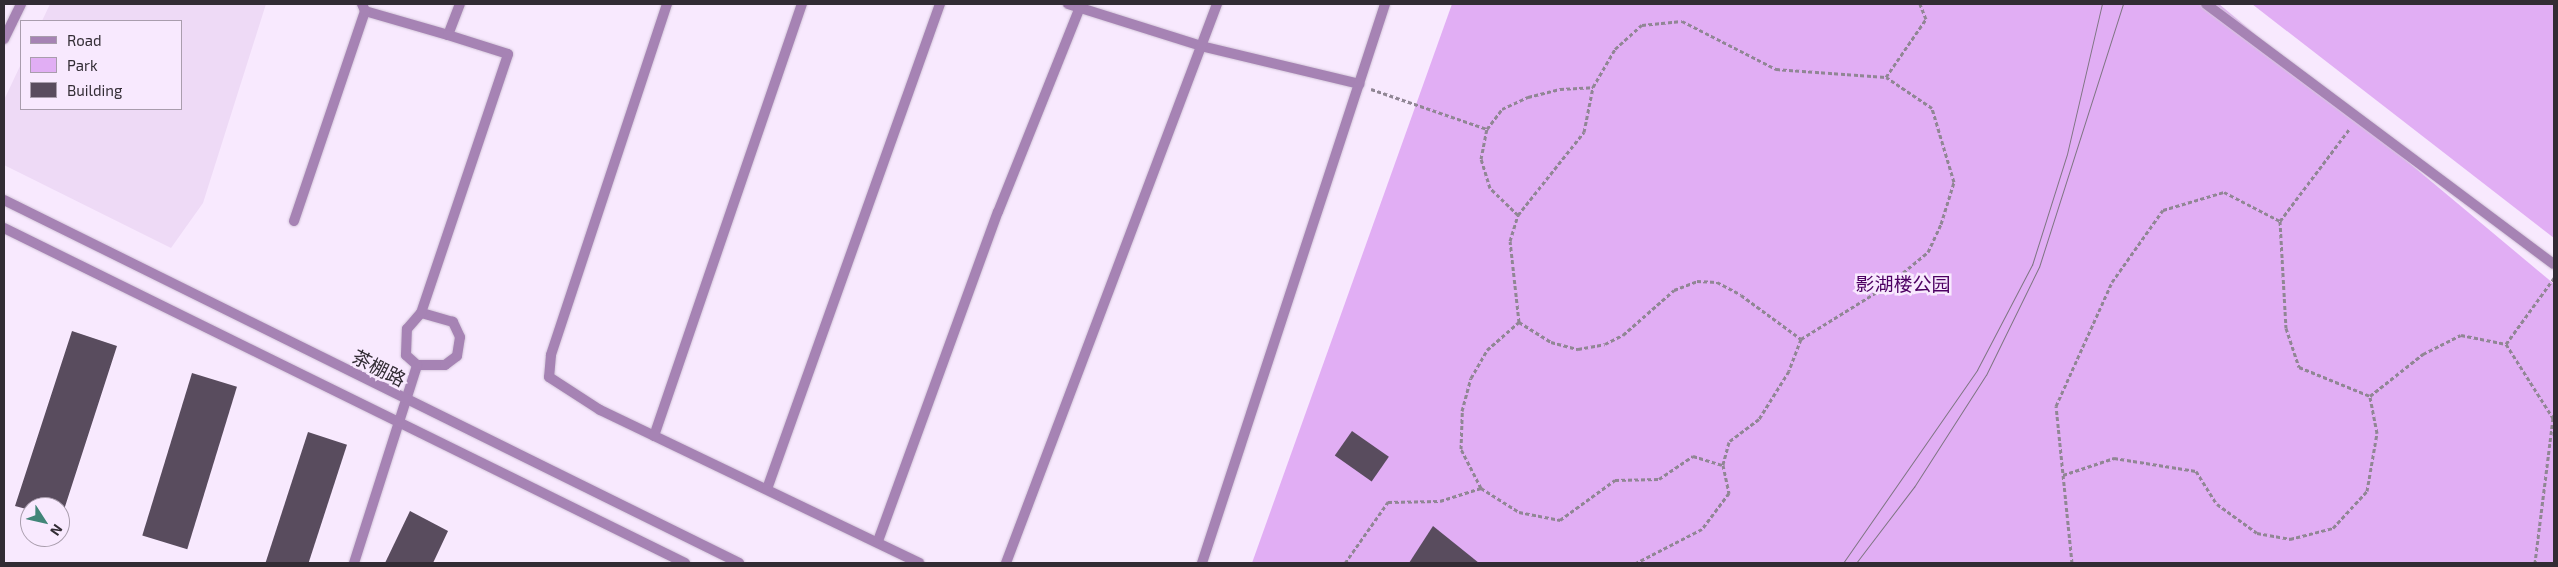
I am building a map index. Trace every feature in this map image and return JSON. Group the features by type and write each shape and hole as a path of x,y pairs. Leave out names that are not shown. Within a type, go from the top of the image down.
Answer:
{"street":[{"path":"4,39 22,4"},
{"path":"448,35 460,4"},
{"path":"667,4 551,355 549,378 600,410 878,541 919,563"},
{"path":"654,436 802,4"},
{"path":"767,489 940,4"},
{"path":"1068,4 1081,6 1201,46 1358,84"},
{"path":"1006,563 1217,4"},
{"path":"1202,563 1385,4"},
{"path":"2206,4 2554,264"},
{"path":"878,541 998,212 1081,6"},
{"path":"294,221 364,8 508,54 421,313 406,329 403,342 406,355 417,364 445,365 457,356 460,337 453,322 421,313"},
{"name":"茶棚路","path":"4,200 406,402 740,563"},
{"name":"茶棚路","path":"4,228 686,563"},
{"path":"354,563 417,364"}],"path":[{"path":"1886,77 1926,19 1920,4"},
{"path":"1518,322 1510,241 1518,215 1584,132 1593,87 1616,48 1642,25 1682,21 1776,70 1886,77 1932,108 1954,182 1944,216 1928,252 1888,285 1801,339 1789,371 1759,419 1729,442 1723,465 1729,493 1702,529 1636,563"},
{"path":"1358,84 1486,129"},
{"path":"1518,215 1490,188 1481,159 1486,129 1502,110 1528,97 1593,87"},
{"path":"2358,117 2280,221 2286,328 2299,367 2370,396"},
{"path":"2072,563 2056,406 2112,282 2163,210 2224,192 2280,221"},
{"path":"2506,344 2554,277"},
{"path":"1518,322 1551,342 1578,349 1605,344 1674,290 1697,281 1717,282 1741,295 1801,339"},
{"path":"1518,322 1488,350 1471,378 1462,411 1461,449 1481,488 1519,512 1560,520 1615,480 1659,479 1693,456 1723,465"},
{"path":"2370,396 2422,354 2461,335 2506,344 2553,418 2535,563"},
{"path":"2063,475 2114,458 2196,471 2216,504 2257,533 2290,539 2333,528 2367,491 2377,433 2370,396"},
{"path":"1345,563 1388,502 1440,501 1481,488"}],"shaded area":[{"path":"50,4 266,4 203,203 171,248 4,165 4,100 20,66 20,110 182,110 182,20 42,20"}],"green space":[{"name":"影湖楼公园","path":"1452,4 2219,4 2554,284 2554,563 1252,563"},
{"path":"2252,4 2554,4 2554,238"}],"building":[{"path":"72,331 117,346 68,497 20,497 20,507 15,506"},
{"path":"192,373 237,387 187,549 142,536"},
{"path":"1352,431 1389,457 1372,481 1335,456"},
{"path":"308,432 347,445 309,563 265,563"},
{"path":"410,511 448,531 433,563 385,563"},
{"path":"1433,526 1479,563 1409,563"}],"tram line":[{"path":"1843,563 1977,370 2032,265 2067,154 2102,4"},
{"path":"1856,563 1914,487 1986,375 2039,267 2123,4"}]}
